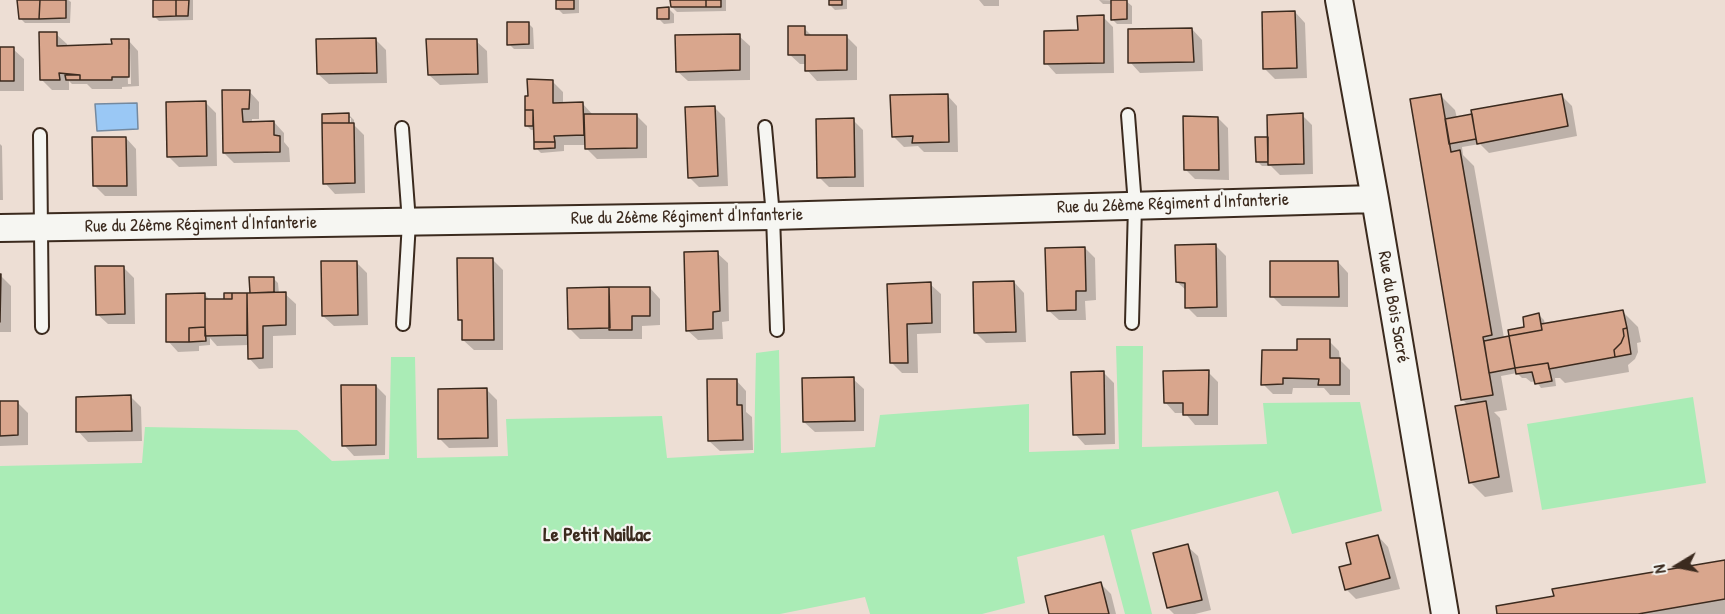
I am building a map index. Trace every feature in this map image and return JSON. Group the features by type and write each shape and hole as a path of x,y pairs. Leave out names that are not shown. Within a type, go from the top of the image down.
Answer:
{"street":[{"name":"Rue du Bois Sacré","path":"1339,0 1445,614"},
{"name":"Rue du 26ème Régiment d'Infanterie","path":"0,228 773,216 1375,199"}],"lane":[{"path":"1128,115 1135,205 1132,323"},
{"path":"765,127 773,216 777,330"},
{"path":"402,128 409,222 403,324"},
{"path":"40,135 42,327"}],"green space":[{"path":"1116,346 1143,346 1142,447 1267,444 1263,403 1360,402 1382,511 1292,534 1278,491 1131,530 1152,614 1125,614 1104,535 1017,557 1025,603 982,614 870,614 865,597 780,614 0,614 0,466 142,463 145,427 297,430 332,461 389,459 391,357 415,357 417,458 508,456 506,419 662,416 667,458 754,453 756,353 779,350 781,453 875,447 880,415 1029,404 1029,452 1119,449"},
{"path":"1693,397 1706,483 1542,510 1527,424"}],"water":[{"path":"137,103 138,129 97,131 95,104"}],"building":[{"path":"17,0 40,0 39,19 19,19"},
{"path":"40,0 66,0 66,18 39,19"},
{"path":"153,0 176,0 176,16 153,17"},
{"path":"176,0 189,0 188,16 176,16"},
{"path":"556,0 574,0 574,9 556,9"},
{"path":"670,0 706,0 706,7 671,7"},
{"path":"706,0 721,0 721,7 706,7"},
{"path":"829,0 842,0 842,5 829,5"},
{"path":"1111,0 1127,0 1127,19 1111,20"},
{"path":"669,7 669,19 657,19 657,8"},
{"path":"1295,11 1297,68 1263,69 1262,12"},
{"path":"1104,15 1104,63 1044,64 1044,31 1078,30 1077,16"},
{"path":"507,22 529,22 529,44 507,45"},
{"path":"788,26 805,26 805,35 847,35 847,70 805,71 805,55 788,55"},
{"path":"1192,28 1194,62 1128,63 1128,29"},
{"path":"39,32 57,32 57,46 112,44 111,39 129,39 129,77 112,77 112,80 80,80 80,75 59,73 60,80 40,80"},
{"path":"740,34 740,70 676,72 675,35"},
{"path":"376,38 377,73 317,74 316,39"},
{"path":"426,39 477,39 478,74 428,75"},
{"path":"0,47 14,47 14,81 0,81"},
{"path":"65,75 80,75 80,80 66,80"},
{"path":"527,79 553,80 553,103 583,102 584,135 554,136 555,142 534,142 533,110 525,110 525,96 528,96"},
{"path":"222,90 250,90 249,109 242,109 243,122 274,121 274,135 280,136 280,152 223,153"},
{"path":"948,94 949,142 912,143 913,136 892,137 890,95"},
{"path":"1441,94 1451,152 1460,150 1492,335 1483,337 1493,395 1461,400 1410,99"},
{"path":"1562,94 1568,126 1477,144 1471,110"},
{"path":"206,101 207,156 167,157 166,102"},
{"path":"715,106 718,176 688,178 685,107"},
{"path":"525,110 533,110 533,126 525,126"},
{"path":"349,113 349,123 322,123 322,114"},
{"path":"1303,113 1304,164 1268,165 1267,115"},
{"path":"584,114 637,114 637,148 585,149"},
{"path":"1472,114 1476,139 1449,144 1445,119"},
{"path":"1183,116 1218,117 1219,170 1184,170"},
{"path":"854,118 855,177 817,178 816,119"},
{"path":"322,123 354,123 355,183 323,184"},
{"path":"92,137 126,137 127,186 93,186"},
{"path":"1255,137 1268,137 1268,162 1256,162"},
{"path":"534,142 555,142 555,148 534,149"},
{"path":"1216,244 1217,307 1185,308 1185,283 1176,282 1175,245"},
{"path":"1085,247 1086,291 1076,291 1076,310 1047,311 1045,248"},
{"path":"718,251 720,311 713,312 713,329 686,331 684,252"},
{"path":"457,258 493,258 494,340 462,340 462,320 458,320"},
{"path":"321,261 357,261 358,315 322,316"},
{"path":"1270,261 1338,261 1339,297 1270,297"},
{"path":"95,266 124,266 125,314 96,315"},
{"path":"0,274 1,274 0,322"},
{"path":"249,277 274,277 274,292 250,293"},
{"path":"1014,281 1016,332 974,333 973,282"},
{"path":"931,282 932,323 907,324 908,363 890,363 887,284"},
{"path":"609,287 610,328 568,329 567,288"},
{"path":"609,287 650,287 650,316 632,316 632,330 609,330"},
{"path":"286,292 286,325 263,326 263,358 248,359 247,293"},
{"path":"205,293 205,327 189,328 189,342 166,342 166,294"},
{"path":"224,293 232,293 232,299 224,299"},
{"path":"232,293 247,293 247,335 205,336 205,299 232,299"},
{"path":"1623,310 1627,328 1623,329 1624,336 1621,343 1614,350 1615,357 1549,369 1548,363 1515,368 1509,336 1542,330 1541,324"},
{"path":"1539,313 1542,330 1509,336 1508,330 1524,327 1523,317"},
{"path":"205,327 206,341 189,342 189,328"},
{"path":"1627,328 1631,354 1615,357 1614,350 1624,336 1623,329"},
{"path":"1509,336 1515,368 1489,373 1484,341"},
{"path":"1297,339 1330,339 1330,358 1340,358 1340,385 1318,385 1319,379 1283,378 1283,384 1261,385 1262,350 1297,350"},
{"path":"1548,363 1552,381 1535,384 1532,372 1516,374 1515,368"},
{"path":"1209,370 1208,415 1183,415 1183,403 1164,403 1163,371"},
{"path":"1104,371 1105,434 1073,435 1071,372"},
{"path":"854,377 855,421 803,422 802,378"},
{"path":"707,379 737,379 737,405 742,405 743,440 708,441"},
{"path":"341,385 376,385 376,445 342,446"},
{"path":"487,388 488,438 438,439 438,389"},
{"path":"131,395 132,431 76,432 76,397"},
{"path":"0,401 18,401 18,435 0,436"},
{"path":"1486,401 1499,477 1469,483 1455,406"},
{"path":"1378,535 1390,578 1345,590 1339,567 1351,564 1346,543"},
{"path":"1188,544 1202,600 1167,608 1153,553"},
{"path":"1725,560 1725,599 1638,614 1497,614 1496,606 1554,596 1552,589"},
{"path":"1101,582 1109,614 1049,614 1045,596"}],"district":[{"name":"Le Petit Naillac","path":"597,536"}]}
